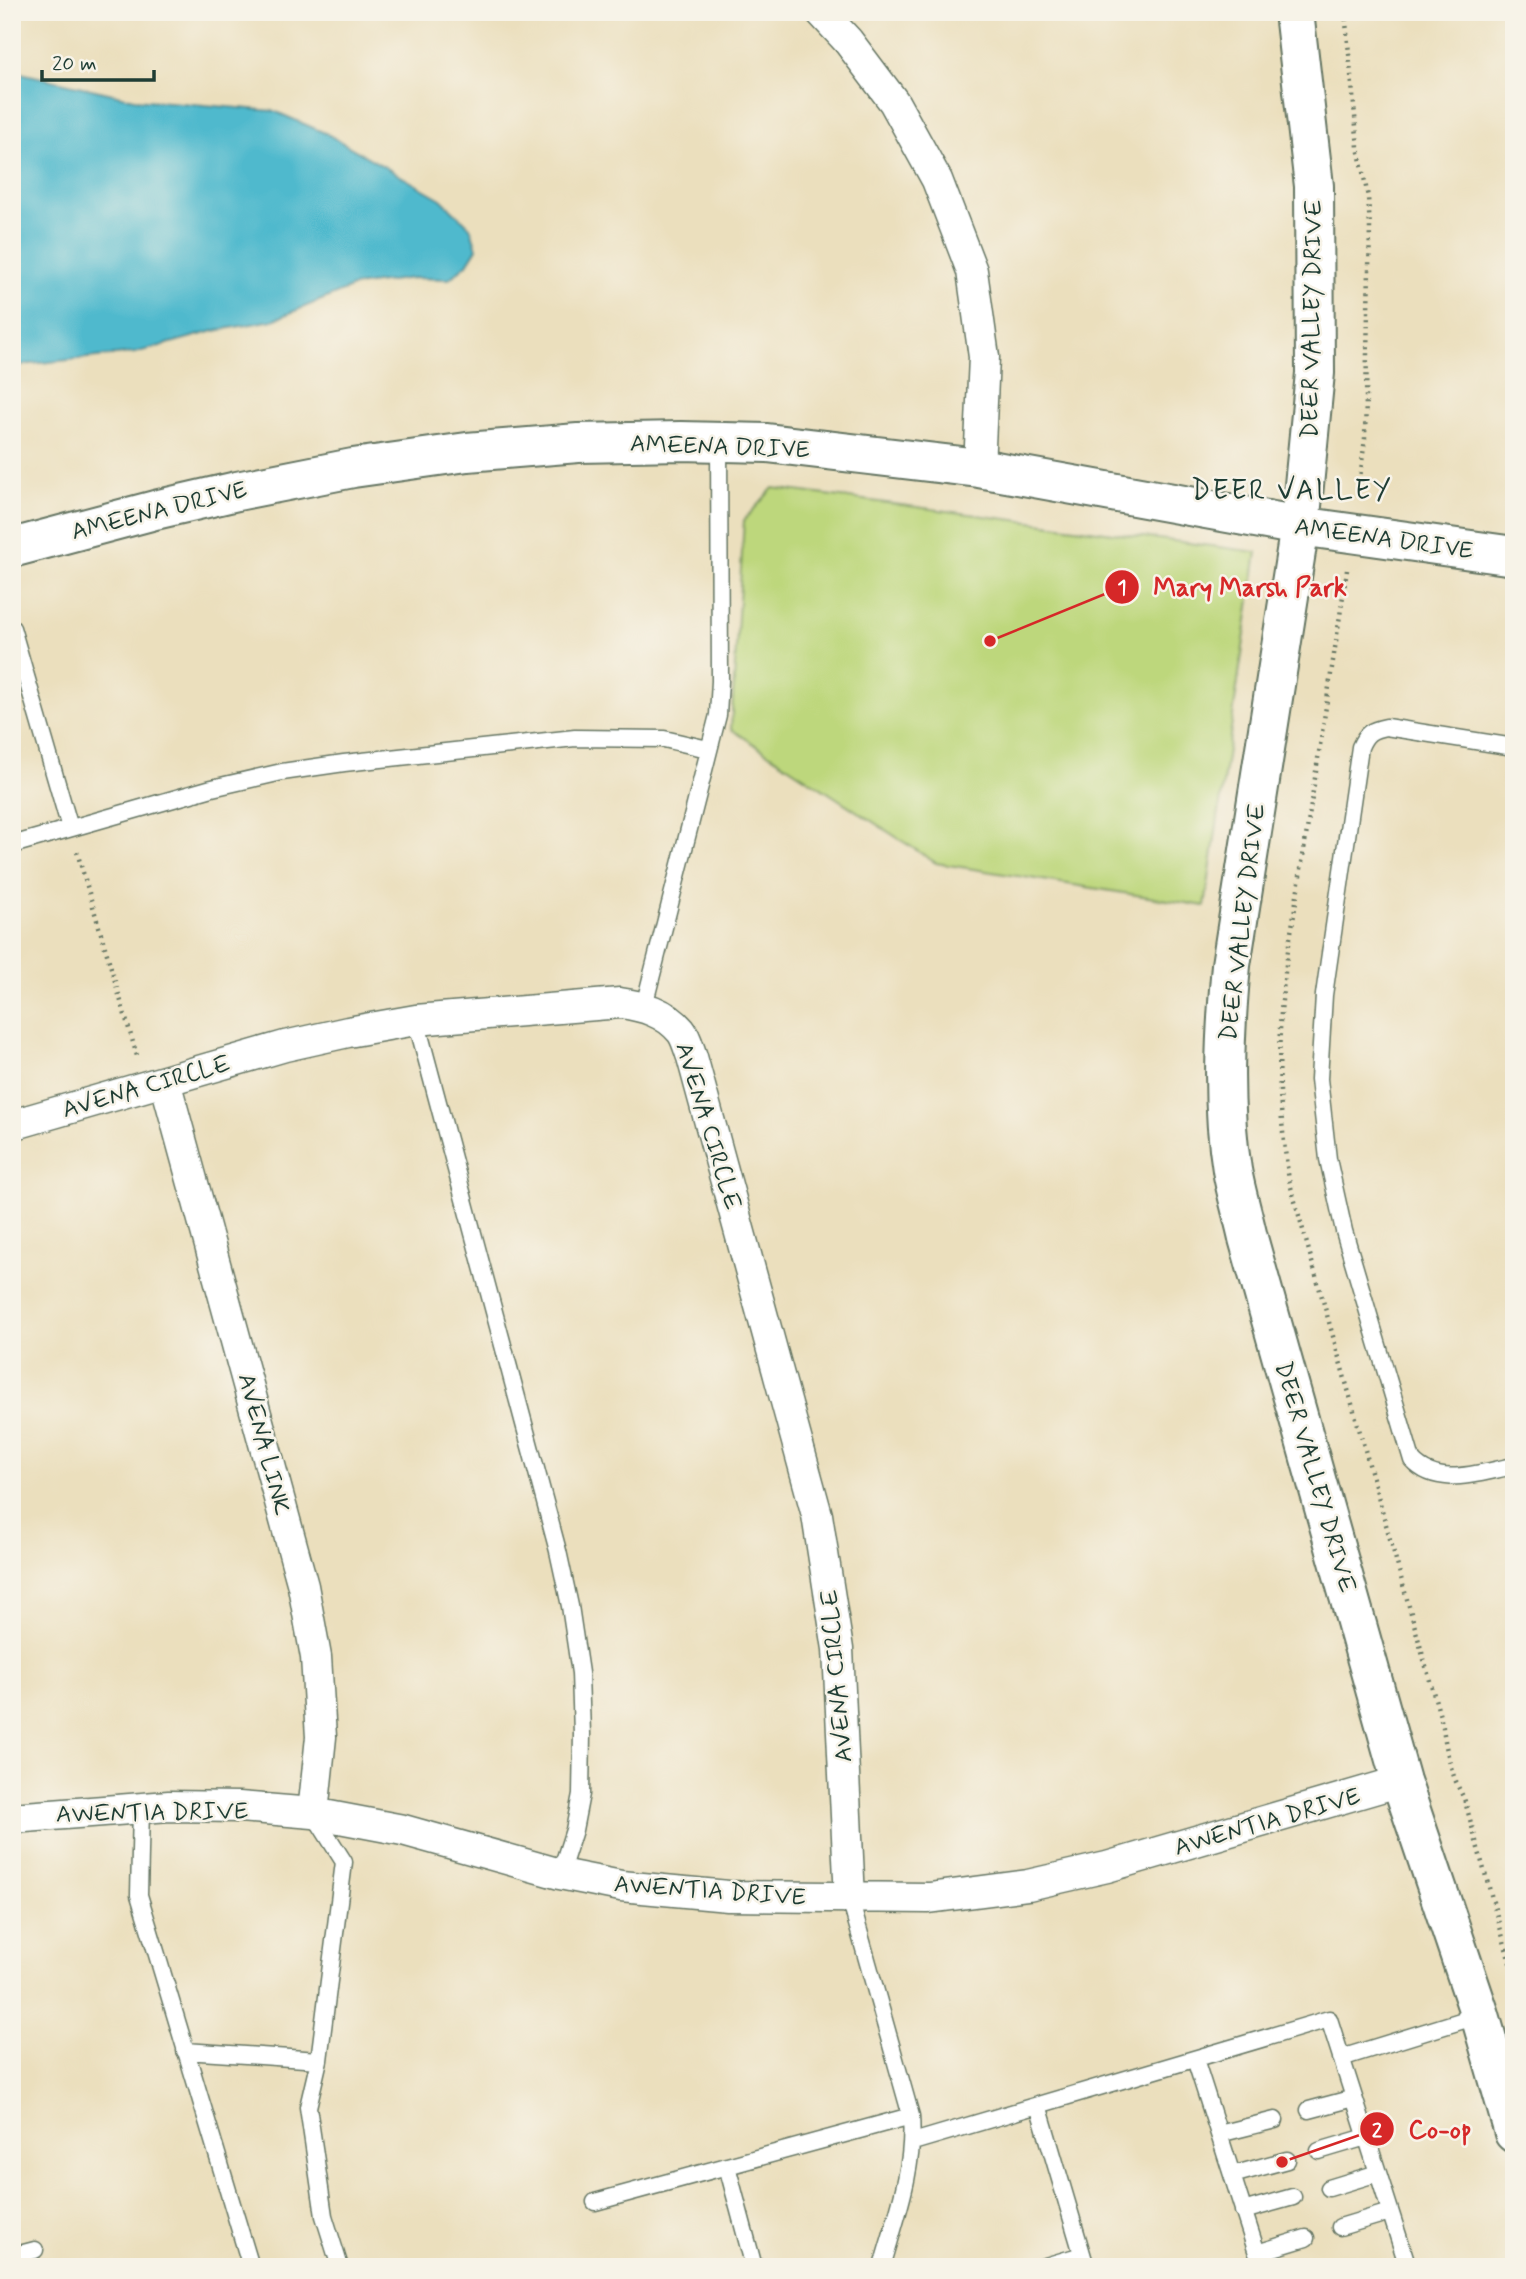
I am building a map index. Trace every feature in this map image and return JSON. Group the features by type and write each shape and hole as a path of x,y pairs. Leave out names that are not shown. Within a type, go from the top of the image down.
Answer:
{"street":[{"path":"821,12 848,41 894,102 937,180 972,271 984,357 979,468"},
{"name":"DEER VALLEY DRIVE","path":"1294,12 1314,186 1315,373 1300,526 1231,965 1225,1031 1225,1100 1232,1170 1248,1238 1401,1782 1480,2015 1514,2133"},
{"name":"AMEENA DRIVE","path":"12,548 236,491 365,467 467,452 578,443 719,442 768,443 979,468 1300,526 1514,556"},
{"name":"AVENA CIRCLE","path":"12,1125 285,1046 416,1020 620,1003 644,1006 659,1013 682,1031 692,1057 817,1515 838,1649 850,1899"},
{"name":"AVENA LINK","path":"156,1084 303,1586 316,1657 321,1737 313,1813"},
{"name":"AWENTIA DRIVE","path":"12,1818 141,1808 239,1807 313,1813 403,1830 560,1874 621,1886 728,1896 929,1898 1028,1885 1107,1867 1401,1782"}],"lane":[{"path":"644,1006 718,715 719,442"},
{"path":"12,628 70,828"},
{"path":"1514,747 1386,727 1371,730 1365,736 1360,747 1343,850 1324,995 1319,1079 1328,1159 1344,1231 1412,1460 1421,1470 1437,1477 1453,1477 1514,1466"},
{"path":"12,845 223,785 282,772 344,763 575,738 664,739 708,749"},
{"path":"416,1020 558,1551 570,1606 580,1673 581,1794 574,1830 560,1874"},
{"path":"141,1808 139,1895 251,2267"},
{"path":"313,1813 344,1862 319,2060 308,2107 324,2216 340,2267"},
{"path":"850,1899 911,2116 913,2142 909,2171 882,2267"},
{"path":"1341,2059 1480,2015"},
{"path":"913,2142 1329,2019 1408,2267"},
{"path":"185,2050 319,2060"},
{"path":"1195,2059 1259,2260 1306,2238"},
{"path":"1309,2110 1354,2098"},
{"path":"1038,2105 1084,2261 1042,2267"},
{"path":"595,2202 911,2116"},
{"path":"1219,2134 1275,2120"},
{"path":"1319,2151 1366,2137"},
{"path":"1232,2175 1287,2160"},
{"path":"727,2166 754,2267"},
{"path":"1329,2188 1378,2173"},
{"path":"1243,2211 1293,2197"},
{"path":"1340,2227 1390,2211"},
{"path":"12,2256 35,2249"}],"path":[{"path":"1345,12 1357,147 1368,197 1370,227 1365,438 1359,489"},
{"path":"70,828 156,1084"},
{"path":"1445,1745 1458,1788 1464,1798 1514,1977"}],"green space":[{"path":"773,488 1257,552 1205,906 936,863 731,729 744,520"}],"water":[{"path":"12,71 135,99 274,111 325,133 441,199 470,227 477,248 467,264 449,279 412,278 355,286 273,320 214,331 135,353 12,366"}],"place":[{"name":"Mary Marsh Park","path":"990,641"},
{"name":"Co-op","path":"1282,2162"}],"district":[{"name":"DEER VALLEY","path":"1292,489"}]}
